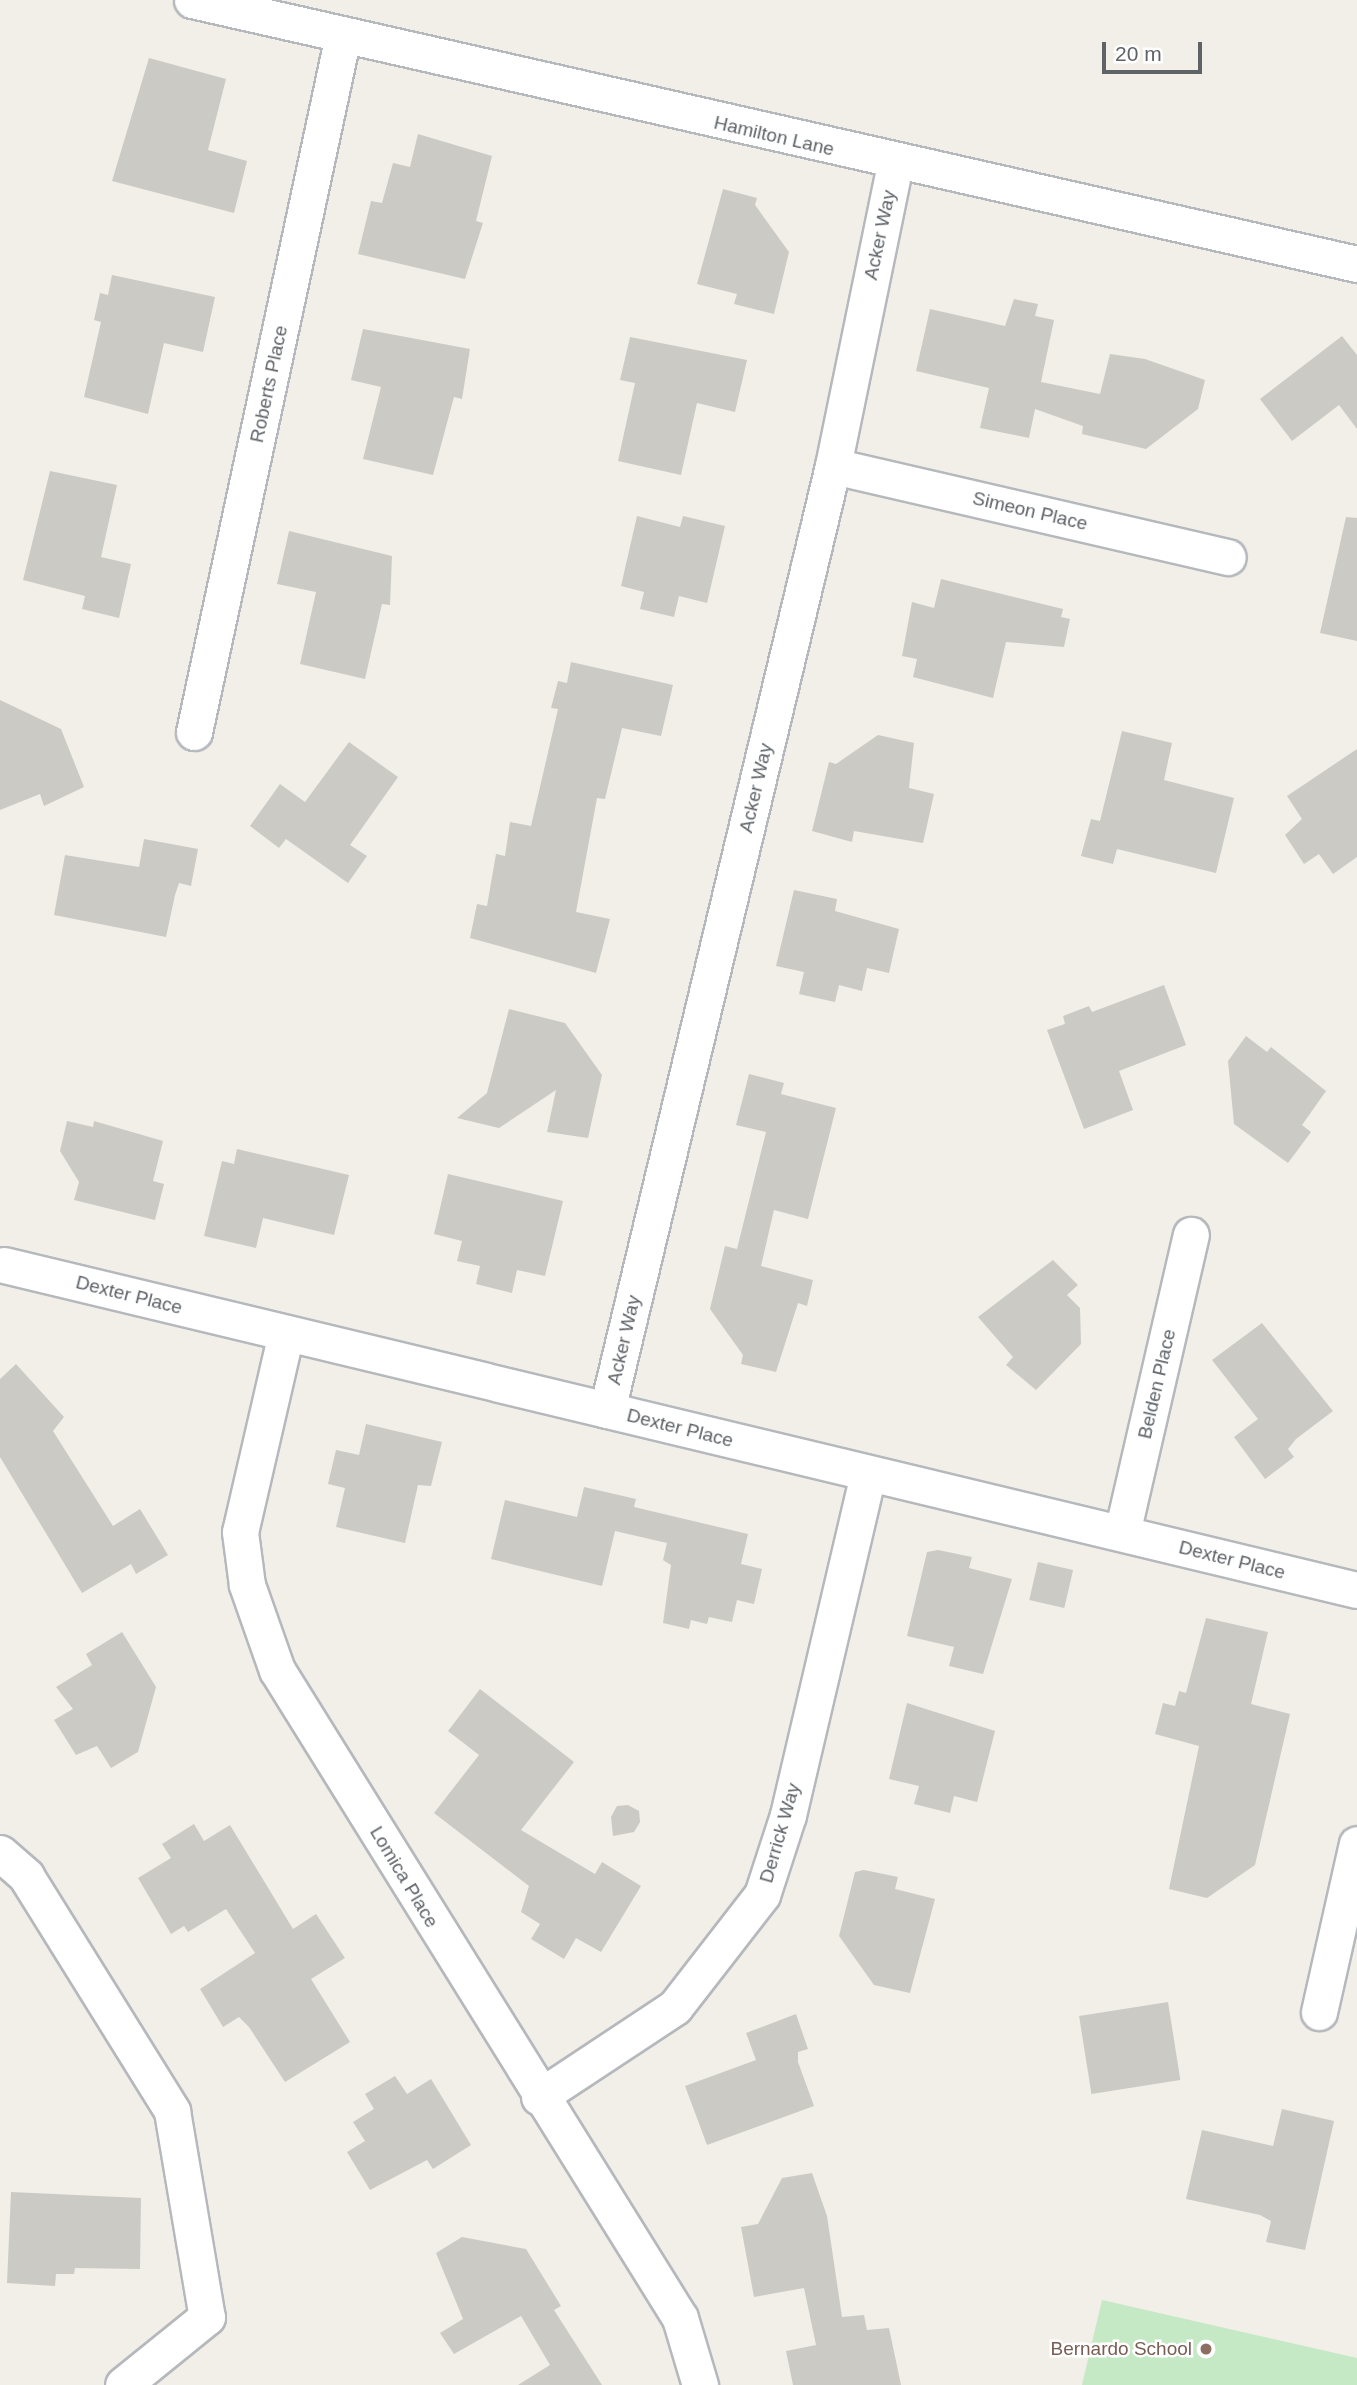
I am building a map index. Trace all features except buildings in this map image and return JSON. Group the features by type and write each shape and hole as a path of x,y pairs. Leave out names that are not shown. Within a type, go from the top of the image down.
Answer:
{"street":[{"name":"Hamilton Lane","path":"192,0 269,9 343,35 895,164 1357,264"},
{"name":"Roberts Place","path":"194,732 343,35"},
{"name":"Acker Way","path":"607,1410 833,466 895,164"},
{"name":"Simeon Place","path":"833,466 1228,556"},
{"name":"Belden Place","path":"1122,1533 1191,1235"},
{"name":"Dexter Place","path":"4,1265 1357,1590"},
{"name":"Lomica Place","path":"286,1333 240,1532 247,1585 277,1670 539,2097 680,2318 700,2385"},
{"name":"Derrick Way","path":"539,2097 675,2007 762,1895 788,1815 868,1474"},
{"path":"1319,2012 1357,1844"},
{"path":"0,1853 26,1876 172,2111 207,2317 123,2385"}],"green space":[{"path":"1102,2300 1357,2358 1357,2385 1082,2385"}],"place":[{"name":"Bernardo School","path":"1206,2349"}]}
